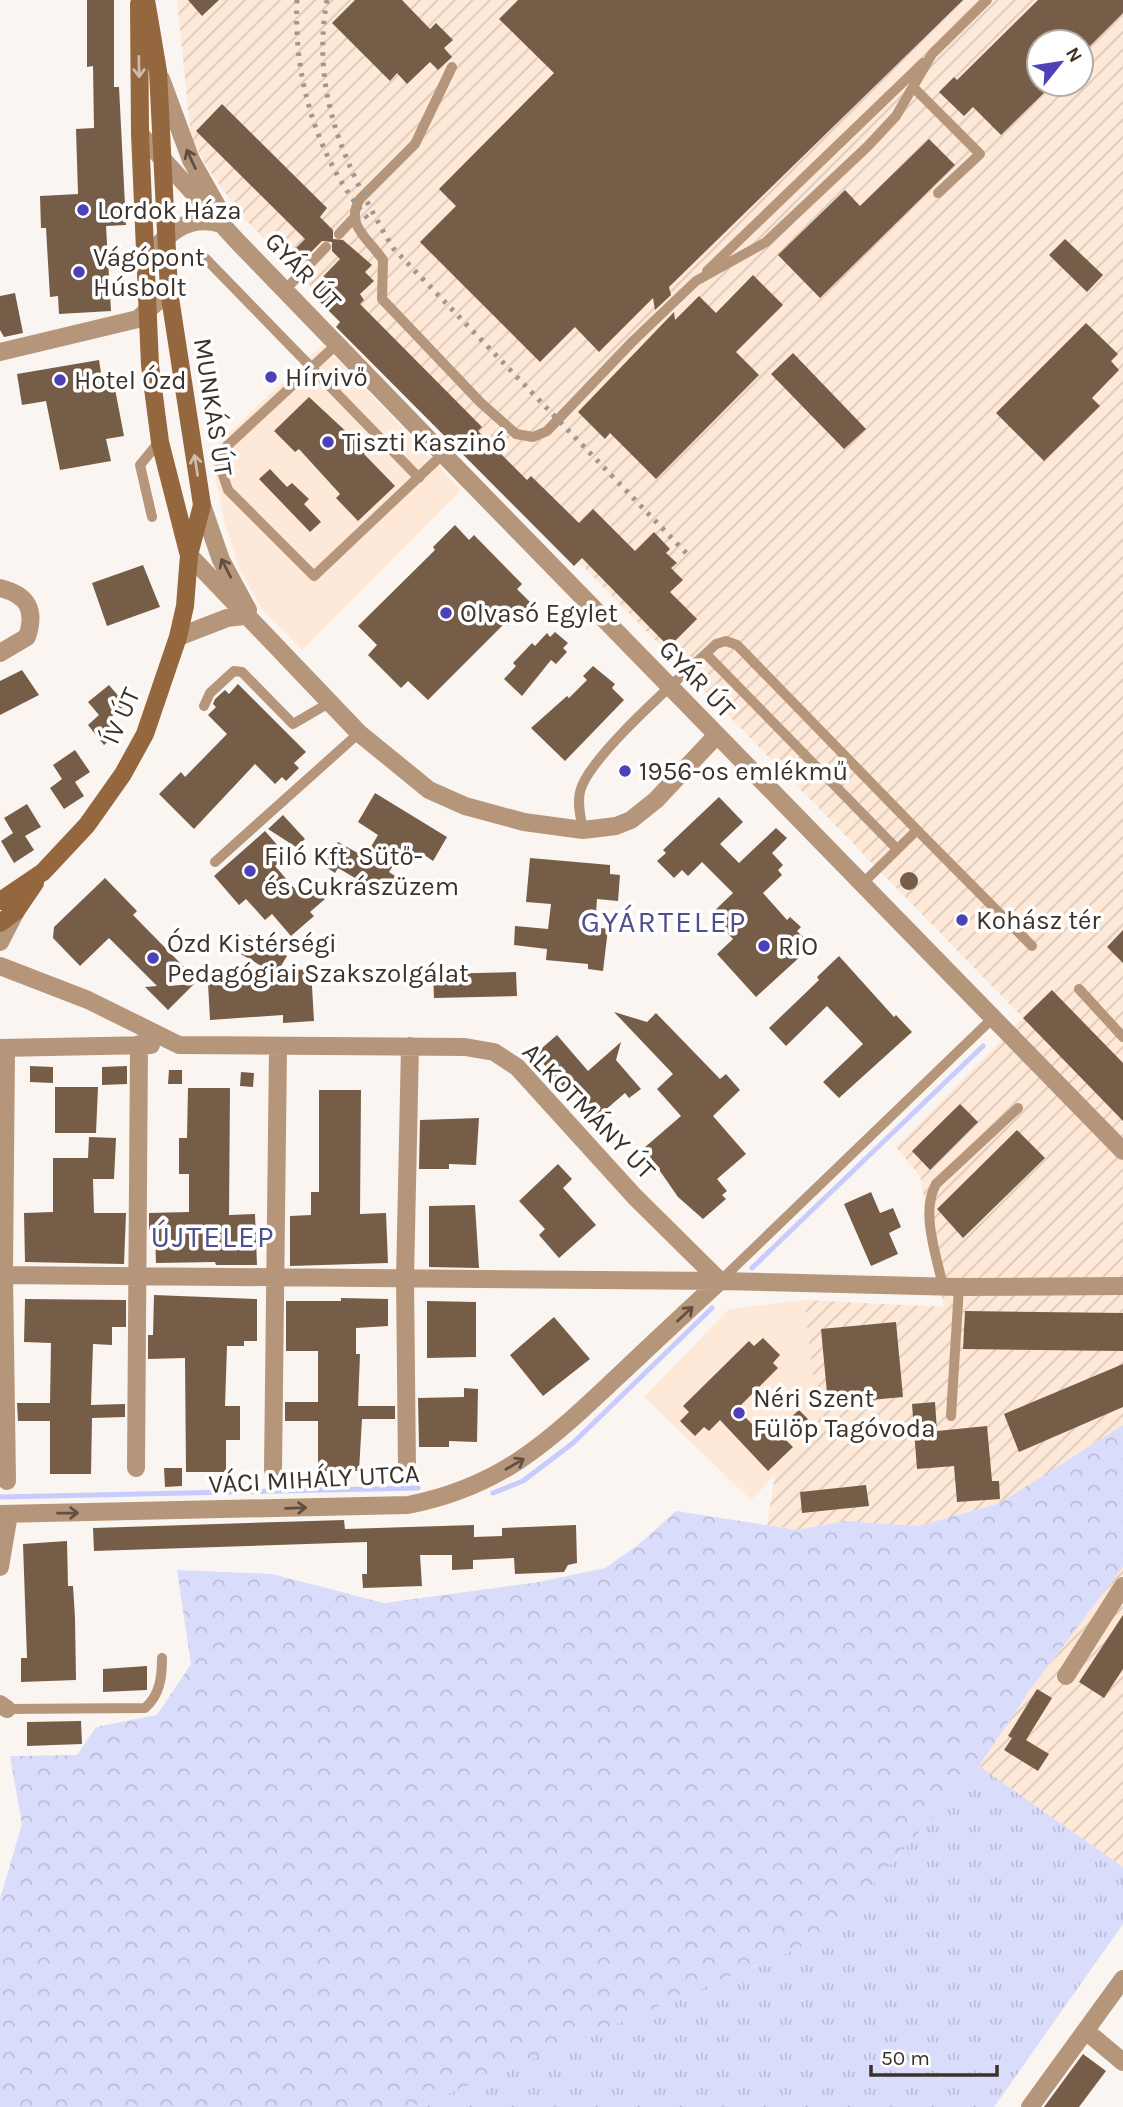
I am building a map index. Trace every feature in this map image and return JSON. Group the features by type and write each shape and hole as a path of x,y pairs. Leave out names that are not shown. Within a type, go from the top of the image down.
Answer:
{"main road":[{"name":"MUNKÁS ÚT","path":"139,0 140,134 147,314 159,442 189,555"},
{"name":"MUNKÁS ÚT","path":"146,0 158,71 169,291 202,505 189,555"},
{"name":"ÍV ÚT","path":"0,923 8,906 87,825 134,755 162,691 178,637 185,606 189,555"}],"street":[{"name":"GYÁR ÚT","path":"158,71 191,160 236,240"},
{"name":"GYÁR ÚT","path":"140,134 236,240 670,689 1123,1151"},
{"path":"146,258 178,227 200,220 221,224"},
{"path":"0,352 138,319 147,314 169,291"},
{"path":"202,505 221,560 251,622"},
{"path":"189,555 359,733 429,790 465,806 524,822 583,830 616,826 631,820 656,800 716,736"},
{"path":"0,589 14,592 28,605 33,620 27,637 0,653"},
{"path":"178,637 227,618 251,622"},
{"path":"0,942 8,906"},
{"name":"ALKOTMÁNY ÚT","path":"1,963 88,1000 178,1045 278,1048 410,1046 479,1048 494,1052 517,1067 635,1197 720,1282"},
{"path":"136,1468 139,1044"},
{"path":"7,1481 2,1275 3,1048 178,1045"},
{"path":"407,1469 405,1279 410,1046"},
{"path":"273,1469 273,1278 278,1048"},
{"path":"2,1275 951,1287 1123,1286"},
{"name":"VÁCI MIHÁLY UTCA","path":"4,1514 408,1504 447,1496 479,1484 549,1442 720,1282"},
{"path":"0,1567 4,1514"},
{"path":"1066,1676 1123,1586"},
{"path":"1030,2107 1123,1979"},
{"path":"1086,2031 1123,2062"}],"lane":[{"path":"452,67 415,144 360,199 353,210 353,219 359,231 383,260 382,299 481,403 516,434 533,437 547,431 696,281 987,0"},
{"path":"696,281 766,242 868,146 897,116 932,54"},
{"path":"913,87 980,154 938,193"},
{"path":"339,234 353,219"},
{"path":"285,290 326,247"},
{"path":"205,258 419,478"},
{"path":"337,344 227,446 220,466 228,490 314,576 443,454"},
{"path":"152,517 140,465 159,442"},
{"path":"583,830 579,793 588,773 620,737 716,644 726,641 737,645 1032,946"},
{"path":"706,654 897,849"},
{"path":"204,706 210,693 234,671 242,672 293,724 329,703"},
{"path":"215,862 359,733"},
{"path":"862,884 916,830"},
{"path":"1079,989 1123,1037"},
{"path":"720,1282 994,1017"},
{"path":"951,1416 951,1287 928,1209 929,1195 936,1184 1018,1108"},
{"path":"3,1707 145,1708 153,1701 162,1679 162,1658"}],"shaded area":[{"path":"177,0 1123,0 1123,1425 1000,1503 919,1526 845,1521 797,1530 767,1525 775,1475 819,1429 804,1300 944,1307 920,1176 896,1147 1023,1018 242,216 206,166 191,136"},
{"path":"323,344 461,490 302,650 261,608 238,566 225,523 210,451"},
{"name":"Néri Szent Fülöp Tagóvoda","path":"804,1300 819,1429 751,1500 644,1397 729,1309"},
{"path":"1123,1567 1123,1867 979,1766 1030,1690"}],"green space":[{"path":"1123,1425 1123,1567 1030,1690 979,1766 825,1937 416,2107 0,2107 0,1899 22,1824 10,1756 77,1755 96,1727 157,1715 191,1664 177,1570 272,1574 384,1603 539,1582 605,1568 638,1545 676,1511 797,1530 845,1521 919,1526 1000,1503"},
{"path":"979,1766 1123,1867 1123,1924 994,2107 416,2107 825,1937"}],"building":[{"path":"87,0 114,0 114,87 119,87 126,225 106,226 111,311 59,314 58,296 50,297 46,228 41,228 40,196 78,194 76,129 94,128 93,66 87,67"},
{"path":"188,0 219,0 202,16"},
{"path":"355,0 402,0 430,29 436,23 453,40 444,48 452,57 438,70 430,62 407,84 397,73 390,81 332,23"},
{"path":"518,0 963,0 669,287 671,295 655,310 653,298 599,352 575,327 540,362 420,242 456,206 439,189 554,73 499,19"},
{"path":"1038,0 1123,0 1123,13 1095,41 1095,28 1025,28 1025,98 1039,98 1001,135 973,107 964,116 939,92 954,77 957,80"},
{"path":"222,104 327,208 320,217 333,230 333,239 343,240 372,265 365,272 374,281 360,294 364,300 360,304 482,427 478,431 527,480 531,476 579,523 593,509 635,551 654,532 670,549 666,553 677,563 671,568 683,580 670,592 697,619 669,647 582,558 574,566 336,327 340,322 317,299 315,285 340,259 332,251 332,242 322,241 304,259 294,250 305,239 196,131"},
{"path":"929,139 955,165 820,298 778,255 845,190 860,206"},
{"path":"1065,239 1103,275 1087,292 1049,255"},
{"path":"753,275 783,305 736,352 759,375 656,479 610,433 605,439 578,412 674,312 675,320 699,296 716,313"},
{"path":"15,293 23,333 4,337 0,330 0,296"},
{"path":"1086,323 1118,354 1111,361 1119,370 1092,398 1100,406 1044,461 996,413"},
{"path":"793,353 866,429 844,449 771,374"},
{"path":"99,360 103,386 114,384 124,436 106,439 111,461 60,470 46,401 22,405 17,374"},
{"path":"309,397 367,451 364,454 395,486 358,521 336,498 340,494 299,449 295,452 274,431"},
{"path":"270,469 287,487 292,483 309,499 304,504 321,522 310,532 259,479"},
{"name":"Olvasó Egylet","path":"455,525 469,540 474,535 522,584 517,589 531,603 508,626 505,623 428,700 408,681 401,688 368,655 377,645 358,626 435,550 433,547"},
{"path":"143,565 160,607 107,626 92,583"},
{"path":"555,632 568,643 563,648 567,652 556,664 551,660 522,696 504,679 516,666 513,663 532,643 535,646 547,633 550,637"},
{"path":"593,666 615,684 612,688 624,700 565,761 531,728 587,680 583,676"},
{"path":"22,670 39,695 0,715 0,681"},
{"path":"238,684 306,752 294,763 299,768 286,781 282,777 275,784 255,764 194,829 159,794 181,772 185,777 227,734 208,715 216,707 213,704 215,699 225,690 229,694"},
{"path":"109,685 126,705 111,717 122,730 104,745 88,725 99,715 88,702"},
{"path":"75,750 90,772 75,782 84,796 64,809 50,788 62,779 53,765"},
{"path":"375,793 447,837 433,861 423,854 419,861 402,851 389,872 395,876 384,895 338,868 335,873 323,865 338,842 365,857 378,835 358,822"},
{"path":"719,797 743,822 720,844 739,863 776,828 787,838 772,853 783,865 778,870 782,875 763,893 787,920 790,917 801,927 797,931 805,939 802,955 756,997 717,954 733,939 710,915 733,893 702,862 688,876 682,870 674,878 657,861 666,853 663,850"},
{"path":"27,804 41,827 25,836 34,850 14,863 1,841 13,833 4,818"},
{"path":"283,815 305,839 296,847 268,829"},
{"name":"Filó Kft. Sütő- és Cukrászüzem","path":"265,831 287,856 275,866 302,897 314,887 325,899 310,912 314,916 291,936 272,914 265,920 246,899 239,905 214,876"},
{"path":"530,858 610,865 610,874 620,875 618,901 597,899 595,927 608,929 603,971 588,969 588,964 546,960 547,949 514,945 515,926 548,929 551,904 526,902"},
{"path":"909,872 915,875 918,881 915,887 909,890 903,887 900,881 903,875"},
{"path":"105,878 137,911 133,915 185,968 168,986 194,984 168,1010 145,987 157,986 109,938 80,966 53,938 54,927"},
{"path":"1123,930 1123,963 1107,947"},
{"path":"249,935 287,956 278,971 311,969 314,1021 283,1023 283,1015 210,1020 208,983 284,979 239,953"},
{"path":"839,956 894,1017 896,1015 912,1032 839,1098 823,1082 863,1044 827,1006 786,1046 769,1028 819,980 817,977"},
{"path":"516,972 517,996 434,998 433,974"},
{"path":"1052,990 1123,1063 1123,1121 1023,1018"},
{"path":"614,1012 647,1022 656,1013 720,1079 726,1074 740,1090 713,1116 746,1154 717,1179 727,1191 722,1195 726,1199 703,1219 678,1197 644,1148 681,1116 657,1089 673,1074"},
{"path":"557,1035 588,1071 621,1042 616,1060 641,1089 629,1098 625,1093 596,1118 575,1093 571,1096 535,1054"},
{"path":"30,1066 53,1067 53,1083 30,1082"},
{"path":"127,1066 127,1084 102,1085 102,1067"},
{"path":"169,1070 182,1070 182,1084 168,1084"},
{"path":"241,1072 254,1073 253,1087 240,1086"},
{"path":"55,1087 98,1087 96,1133 55,1133"},
{"path":"188,1088 230,1088 229,1215 255,1214 257,1265 216,1265 215,1262 156,1263 155,1230 149,1230 149,1213 189,1212 189,1174 179,1174 179,1138 187,1138"},
{"path":"319,1090 361,1090 360,1214 386,1213 388,1263 290,1266 290,1216 311,1215 311,1192 319,1192"},
{"path":"960,1104 978,1122 930,1170 912,1151"},
{"path":"479,1118 476,1165 449,1164 449,1169 419,1169 420,1120"},
{"path":"1017,1130 1045,1158 963,1238 937,1209"},
{"path":"89,1137 116,1138 114,1179 93,1179 94,1213 126,1213 124,1264 25,1262 24,1213 53,1212 53,1158 88,1158"},
{"path":"558,1164 572,1179 563,1188 596,1225 559,1258 539,1235 545,1229 519,1201"},
{"path":"871,1192 880,1213 893,1208 901,1227 889,1233 898,1254 871,1266 844,1204"},
{"path":"475,1205 479,1268 429,1267 429,1206"},
{"path":"154,1295 257,1299 257,1341 244,1341 244,1346 227,1346 225,1406 240,1406 240,1440 226,1440 226,1472 186,1472 185,1358 148,1359 148,1335 153,1335"},
{"path":"341,1298 388,1299 388,1326 356,1328 356,1354 360,1354 358,1406 395,1406 395,1419 362,1419 359,1471 318,1471 318,1421 285,1421 285,1402 318,1402 318,1351 286,1351 286,1301 341,1301"},
{"path":"25,1299 126,1300 126,1327 112,1327 112,1345 93,1344 91,1405 125,1404 125,1417 92,1418 91,1474 50,1474 50,1421 18,1421 17,1403 50,1403 51,1343 24,1342"},
{"path":"427,1301 476,1302 476,1357 427,1358"},
{"path":"965,1311 1123,1313 1123,1351 963,1349"},
{"path":"554,1317 590,1359 543,1396 510,1355"},
{"path":"896,1322 903,1397 828,1404 821,1329"},
{"path":"763,1338 780,1355 773,1363 778,1368 737,1409 762,1434 774,1423 778,1429 799,1410 808,1419 786,1440 793,1447 768,1471 720,1420 709,1431 704,1427 695,1436 680,1421 689,1412 683,1406 749,1341 754,1346"},
{"path":"1123,1364 1123,1407 1019,1452 1004,1414"},
{"path":"464,1388 478,1389 477,1442 449,1441 449,1447 419,1447 418,1398 464,1397"},
{"path":"935,1402 937,1431 987,1426 992,1481 999,1481 1000,1499 957,1502 954,1466 917,1469 912,1404"},
{"path":"164,1468 182,1468 182,1486 165,1487"},
{"path":"866,1485 869,1506 802,1513 800,1492"},
{"path":"344,1520 345,1529 474,1525 474,1537 502,1536 502,1528 576,1525 577,1563 568,1565 564,1572 515,1574 514,1558 473,1560 473,1569 452,1570 452,1555 420,1555 422,1586 363,1588 362,1574 367,1574 367,1542 94,1551 93,1528"},
{"path":"67,1541 68,1586 73,1586 76,1680 21,1682 21,1658 27,1658 23,1544"},
{"path":"1123,1615 1123,1669 1104,1698 1079,1682"},
{"path":"147,1666 147,1690 103,1692 103,1669"},
{"path":"1037,1689 1052,1698 1026,1740 1049,1754 1038,1771 1004,1750 1012,1738 1008,1736"},
{"path":"81,1721 82,1744 27,1746 27,1722"},
{"path":"1083,2054 1106,2071 1079,2107 1044,2107"}],"waterway":[{"path":"752,1268 983,1046"},
{"path":"493,1493 523,1481 573,1443 712,1308"},
{"path":"0,1497 418,1488"}],"railway":[{"path":"297,0 299,60 312,118 336,173 370,221"},
{"path":"327,0 323,35 324,68 336,130 360,189 393,248 688,555"}],"place":[{"name":"Lordok Háza","path":"83,210"},
{"name":"Vágópont Húsbolt","path":"79,272"},
{"name":"Hírvivő","path":"271,377"},
{"name":"Hotel Ózd","path":"60,380"},
{"name":"Tiszti Kaszinó","path":"328,442"},
{"name":"Olvasó Egylet","path":"446,613"},
{"name":"1956-os emlékmű","path":"625,771"},
{"name":"Filó Kft. Sütő- és Cukrászüzem","path":"250,871"},
{"name":"Kohász tér","path":"962,920"},
{"name":"RIO","path":"764,946"},
{"name":"Ózd Kistérségi Pedagógiai Szakszolgálat","path":"153,958"},
{"name":"Néri Szent Fülöp Tagóvoda","path":"739,1413"}],"district":[{"name":"GYÁRTELEP","path":"664,922"},
{"name":"ÚJTELEP","path":"213,1237"}]}
